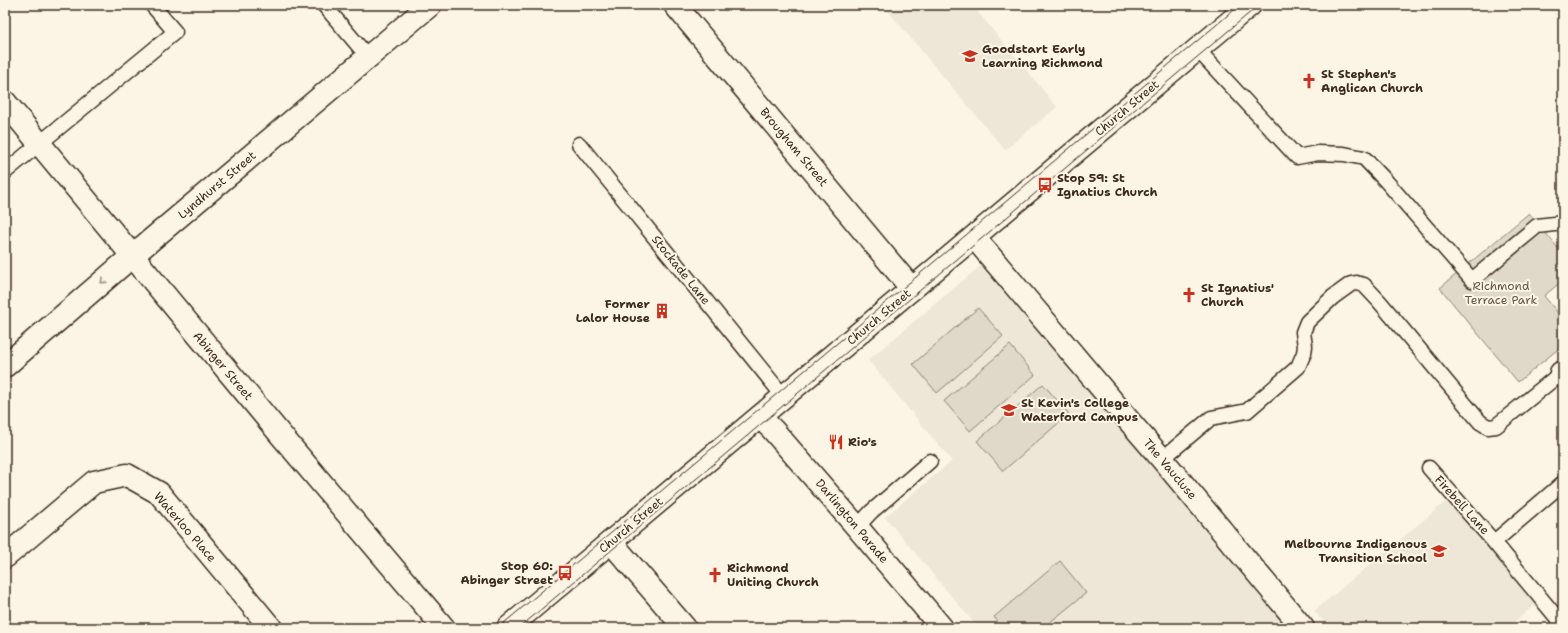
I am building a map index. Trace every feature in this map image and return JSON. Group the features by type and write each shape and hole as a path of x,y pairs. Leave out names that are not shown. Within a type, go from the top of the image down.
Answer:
{"street":[{"name":"Lyndhurst Street","path":"5,366 132,256 430,5"},
{"name":"Brougham Street","path":"675,5 912,289"},
{"name":"Church Street","path":"508,628 1250,5"},
{"name":"Abinger Street","path":"5,102 280,434 444,628"},
{"name":"The Vaucluse","path":"974,237 1303,628"},
{"name":"Darlington Parade","path":"760,417 778,435 942,628"},
{"name":"Waterloo Place","path":"5,557 94,482 127,475 159,493 271,628"},
{"path":"611,542 685,628"}],"lane":[{"path":"5,172 175,32 152,5"},
{"path":"324,5 368,57"},
{"path":"1197,49 1297,156 1318,153 1344,154 1364,158 1386,181 1472,280 1537,226 1563,223"},
{"name":"Stockade Lane","path":"579,144 784,397"},
{"path":"1162,459 1211,418 1247,411 1298,367 1304,353 1305,346 1303,332 1307,322 1333,297 1351,284 1356,283 1364,285 1480,422 1488,427 1496,426 1562,374"},
{"path":"857,527 871,512 930,461"},
{"name":"Firebell Lane","path":"1429,468 1494,542 1563,625"},
{"name":"Firebell Lane","path":"1494,542 1563,483"}],"shaded area":[{"name":"Goodstart Early Learning Richmond","path":"883,5 972,5 1057,107 1005,150"},
{"name":"St Kevin's College Waterford Campus","path":"984,263 1289,628 978,628 885,517 952,461 868,360"},
{"name":"Melbourne Indigenous Transition School","path":"1449,499 1537,603 1507,628 1328,628 1314,611"}],"green space":[{"name":"Richmond Terrace Park","path":"1529,213 1563,254 1563,280 1544,296 1563,319 1563,345 1518,382 1440,288"},
{"path":"978,308 1003,336 937,393 913,364"},
{"path":"1010,345 1035,375 970,431 944,401"},
{"path":"1043,384 1069,414 1003,471 977,441"},
{"path":"1060,561 1086,593 1043,628 1003,628 994,617"}],"tram line":[{"path":"498,628 1240,5"},
{"path":"519,628 1259,5"}],"place":[{"name":"Goodstart Early Learning Richmond","path":"970,56"},
{"name":"St Stephen's Anglican Church","path":"1309,81"},
{"name":"Stop 59: St Ignatius Church","path":"1045,185"},
{"name":"St Ignatius' Church","path":"1189,295"},
{"name":"Former Lalor House","path":"662,311"},
{"name":"St Kevin's College Waterford Campus","path":"1009,410"},
{"name":"Rio's","path":"836,442"},
{"name":"Melbourne Indigenous Transition School","path":"1439,551"},
{"name":"Stop 60: Abinger Street","path":"565,573"},
{"name":"Richmond Uniting Church","path":"715,575"}]}
